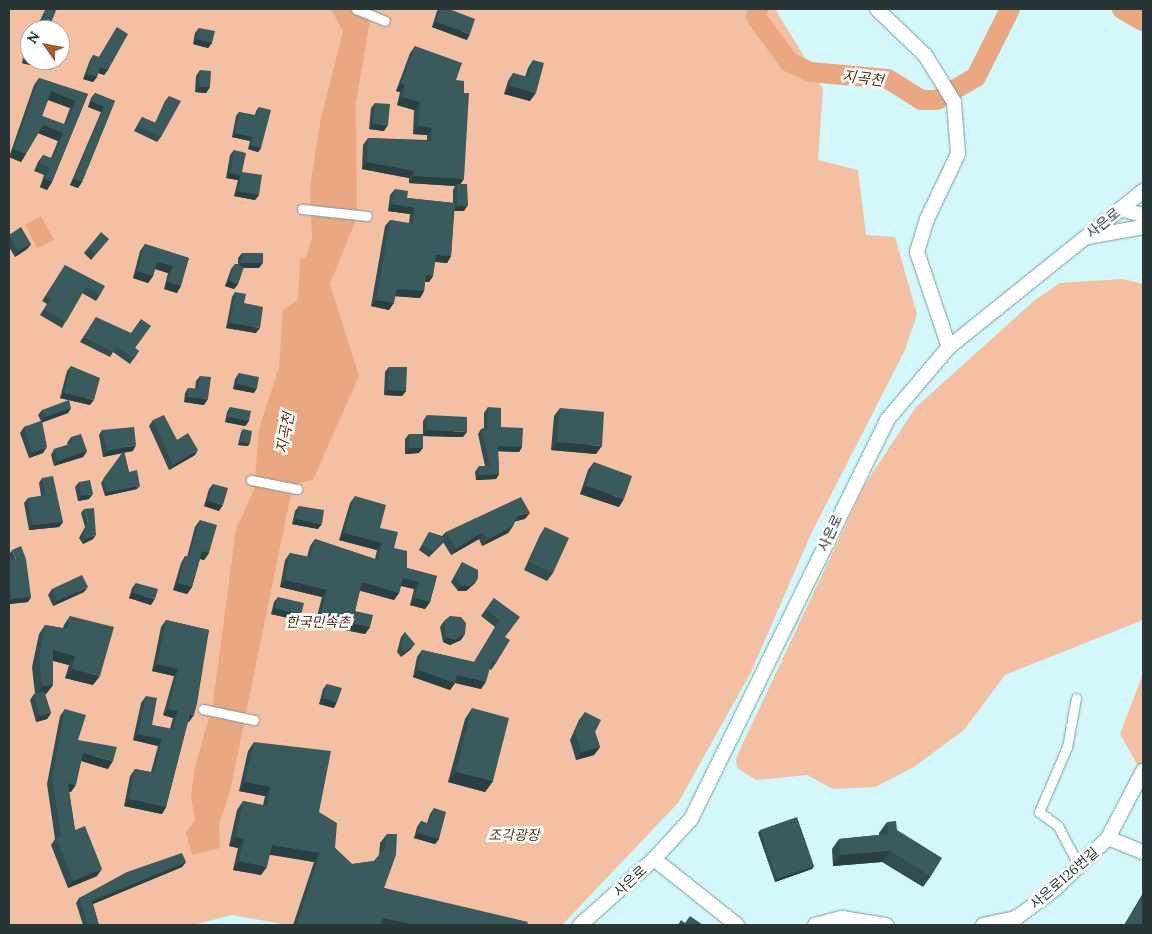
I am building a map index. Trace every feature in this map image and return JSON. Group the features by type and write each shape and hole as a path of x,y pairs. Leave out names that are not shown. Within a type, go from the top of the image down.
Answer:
{"main road":[{"path":"877,9 925,55 954,102 958,154 927,219 917,252 949,347"},
{"name":"사은로","path":"580,925 654,859 691,819 887,420 949,347 1143,191"},
{"path":"1120,209 1143,215"},
{"path":"1086,237 1143,227"},
{"path":"1108,838 1143,771"},
{"name":"사은로126번길","path":"983,925 1016,918 1080,868 1108,838 1143,852"},
{"path":"654,859 737,925"},
{"path":"815,925 842,918 886,925"}],"street":[{"path":"356,9 385,21"},
{"path":"302,209 367,216"},
{"path":"251,480 297,489"},
{"path":"1076,698 1067,747 1039,812 1058,826 1080,868"},
{"path":"203,709 254,720"}],"green space":[{"name":"한국민속촌","path":"9,9 775,9 823,89 818,160 858,170 866,235 895,237 917,314 905,350 811,534 751,672 678,803 562,925 288,925 232,915 193,925 9,925"},
{"path":"1122,279 1143,284 1143,620 1005,675 964,730 914,767 875,787 833,789 807,775 756,780 737,768 736,758 864,486 916,407 1035,300 1060,283"},
{"path":"1143,674 1143,771 1142,773 1120,734"}],"water":[{"path":"331,9 372,9 356,102 357,217 330,284 359,376 313,480 293,484 230,791 219,824 220,848 192,855 186,832 195,821 191,796 195,767 213,703 236,529 254,490 259,429 279,367 283,310 298,300 300,258 305,259 312,239 310,186 321,118 343,32"},
{"path":"41,216 54,240 37,248 25,225"}],"building":[{"path":"46,9 56,10 52,20 42,20"},
{"path":"440,9 449,9 475,19 470,34 436,22"},
{"path":"117,27 128,34 108,70 100,67 97,77 87,74 93,55 99,57"},
{"path":"199,28 215,31 212,43 196,39"},
{"path":"415,46 462,63 456,80 464,81 464,93 469,93 464,179 414,176 414,171 367,162 368,138 431,141 432,128 418,126 420,102 402,97 405,85 401,83"},
{"path":"533,60 544,63 536,93 510,86 513,73 528,77"},
{"path":"200,70 211,71 210,87 199,87"},
{"path":"39,78 88,94 52,182 45,179 50,168 40,163 43,155 53,159 63,133 43,125 26,154 14,149","holes":["51,91 76,101 66,125 42,116"]},
{"path":"95,93 115,101 82,182 74,179 104,107 91,101"},
{"path":"169,96 181,101 161,137 138,126 142,117 156,123"},
{"path":"375,103 390,104 388,125 373,124"},
{"path":"259,107 271,110 261,148 251,145 253,137 235,133 239,112 256,116"},
{"path":"234,150 246,153 242,172 262,175 259,195 238,191 241,175 230,173"},
{"path":"457,184 467,184 468,205 457,206"},
{"path":"395,189 408,191 407,198 455,203 451,256 436,255 433,276 426,275 424,291 397,289 394,303 376,300 390,220 413,224 415,208 392,204"},
{"path":"21,227 31,244 19,251 9,235"},
{"path":"101,232 109,239 95,254 88,248"},
{"path":"145,244 189,258 181,286 168,282 173,266 157,262 153,276 137,271"},
{"path":"242,253 263,253 263,263 241,263"},
{"path":"235,264 244,267 238,284 229,281"},
{"path":"65,265 105,286 100,295 86,287 66,322 44,310 51,299 46,296"},
{"path":"235,292 246,294 244,303 263,307 260,328 230,323"},
{"path":"96,317 131,333 141,319 151,326 135,348 139,351 134,359 117,347 113,352 84,337"},
{"path":"71,366 100,378 94,400 64,393"},
{"path":"389,367 407,367 406,391 388,390"},
{"path":"239,373 259,377 257,388 237,384"},
{"path":"200,376 211,377 208,399 187,397 188,388 198,389"},
{"path":"69,400 71,408 45,417 42,410"},
{"path":"230,407 251,411 249,421 228,417"},
{"path":"488,407 501,408 501,427 523,428 522,447 498,446 499,474 479,475 479,466 490,466 481,429 487,428"},
{"path":"560,408 604,412 602,446 557,442"},
{"path":"164,415 177,440 188,433 198,450 173,465 153,420"},
{"path":"427,415 467,417 467,432 427,430"},
{"path":"42,421 47,447 32,453 24,427"},
{"path":"134,427 136,445 107,451 102,430"},
{"path":"243,429 252,431 250,443 240,442"},
{"path":"81,434 87,451 58,461 54,449 73,443 71,437"},
{"path":"409,434 423,434 423,448 409,448"},
{"path":"124,451 129,472 137,470 140,486 107,492 103,479"},
{"path":"594,462 632,476 624,499 586,486"},
{"path":"53,476 63,522 32,525 28,498 46,495 42,478"},
{"path":"90,480 93,494 81,496 79,482"},
{"path":"213,484 228,488 223,505 208,501"},
{"path":"355,496 386,505 380,528 398,532 394,548 407,551 407,568 437,576 430,602 415,598 419,582 403,578 399,593 362,582 355,611 373,615 370,627 320,617 327,590 285,580 290,553 310,557 315,539 378,560 382,543 344,533"},
{"path":"521,497 530,513 518,515 513,526 487,540 483,532 456,549 446,532"},
{"path":"299,506 324,510 322,524 296,519"},
{"path":"94,508 96,535 86,539 82,534 88,522 84,509"},
{"path":"200,520 217,525 209,553 202,551 192,587 178,583 185,556 189,557"},
{"path":"545,527 569,538 553,573 529,562"},
{"path":"429,532 446,538 433,552 422,545"},
{"path":"21,546 26,559 31,597 11,599 9,560 16,559 12,550"},
{"path":"462,562 478,570 478,578 470,586 462,586 455,577"},
{"path":"82,575 88,587 57,601 52,589"},
{"path":"136,583 158,589 155,599 133,593"},
{"path":"278,597 304,603 301,615 275,608"},
{"path":"494,598 520,617 505,637 510,640 496,663 492,660 486,682 457,675 455,683 418,670 422,650 474,662 500,620 486,609"},
{"path":"70,616 114,627 100,676 72,669 75,656 53,650 53,685 42,686 39,657 45,625 67,629"},
{"path":"450,616 461,617 466,623 465,634 454,640 446,637 444,621"},
{"path":"166,620 209,630 197,704 194,715 190,714 166,807 129,799 135,769 154,773 162,739 138,734 146,696 157,698 152,725 173,729 178,711 168,709 178,669 157,664"},
{"path":"405,632 415,644 405,652 401,647"},
{"path":"327,684 342,688 337,702 323,698"},
{"path":"44,691 51,713 40,716 34,694"},
{"path":"472,708 509,718 493,781 456,772"},
{"path":"65,709 86,715 78,740 117,747 113,761 83,753 76,785 68,783 75,830 85,826 102,869 73,881 56,838 61,836 52,777"},
{"path":"585,712 601,720 595,732 600,747 581,752 575,732"},
{"path":"254,742 331,751 319,812 337,823 335,848 352,864 374,861 385,848 387,834 397,834 396,855 384,888 528,922 527,925 416,925 383,918 381,925 297,924 320,853 272,845 267,867 239,861 244,839 236,837 243,801 267,806 271,787 245,782"},
{"path":"434,808 446,812 439,839 418,833 421,821 429,824"},
{"path":"797,817 814,866 777,879 760,830"},
{"path":"896,821 897,830 942,858 931,876 890,851 840,855 839,839 888,834 887,822"},
{"path":"182,853 186,862 92,901 99,925 88,925 79,898 127,872"},
{"path":"1143,895 1143,925 1125,925"},
{"path":"690,916 703,925 678,925 681,920 685,923"}],"waterway":[{"name":"지곡천","path":"758,9 756,17 789,62 810,72 888,79 921,100 937,100 976,77 1010,9"},
{"name":"지곡천","path":"1122,9 1143,21"}],"park label":[{"name":"조각광장","path":"514,835"}]}
